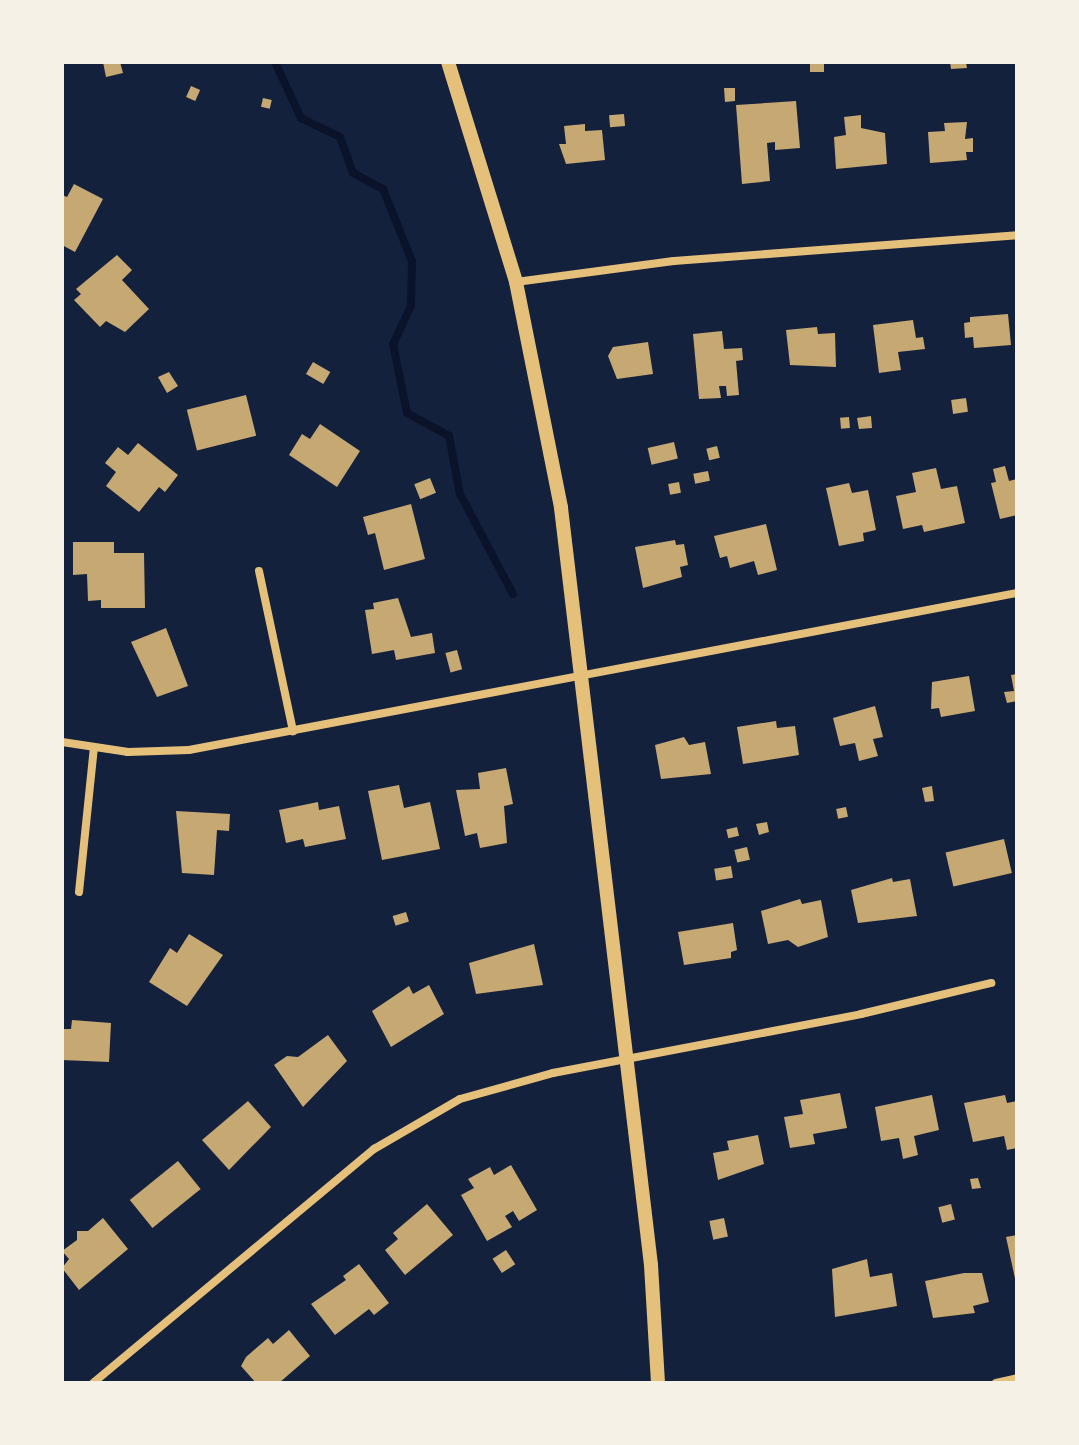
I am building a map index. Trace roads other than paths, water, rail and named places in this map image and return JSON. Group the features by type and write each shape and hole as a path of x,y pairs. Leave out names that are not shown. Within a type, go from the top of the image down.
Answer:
{"street":[{"path":"448,62 516,282 559,493 651,1265 658,1383"},
{"path":"516,282 674,261 1017,235"},
{"path":"259,571 293,731"},
{"path":"62,742 94,748 189,750 1017,593"},
{"path":"79,892 94,748"},
{"path":"93,1383 374,1149 420,1118 504,1084 991,983"},
{"path":"996,1383 1017,1378"}],"waterway":[{"path":"275,62 301,118 340,137 353,173 383,189 412,261 411,306 393,344 407,413 449,436 460,494 513,594"}]}
